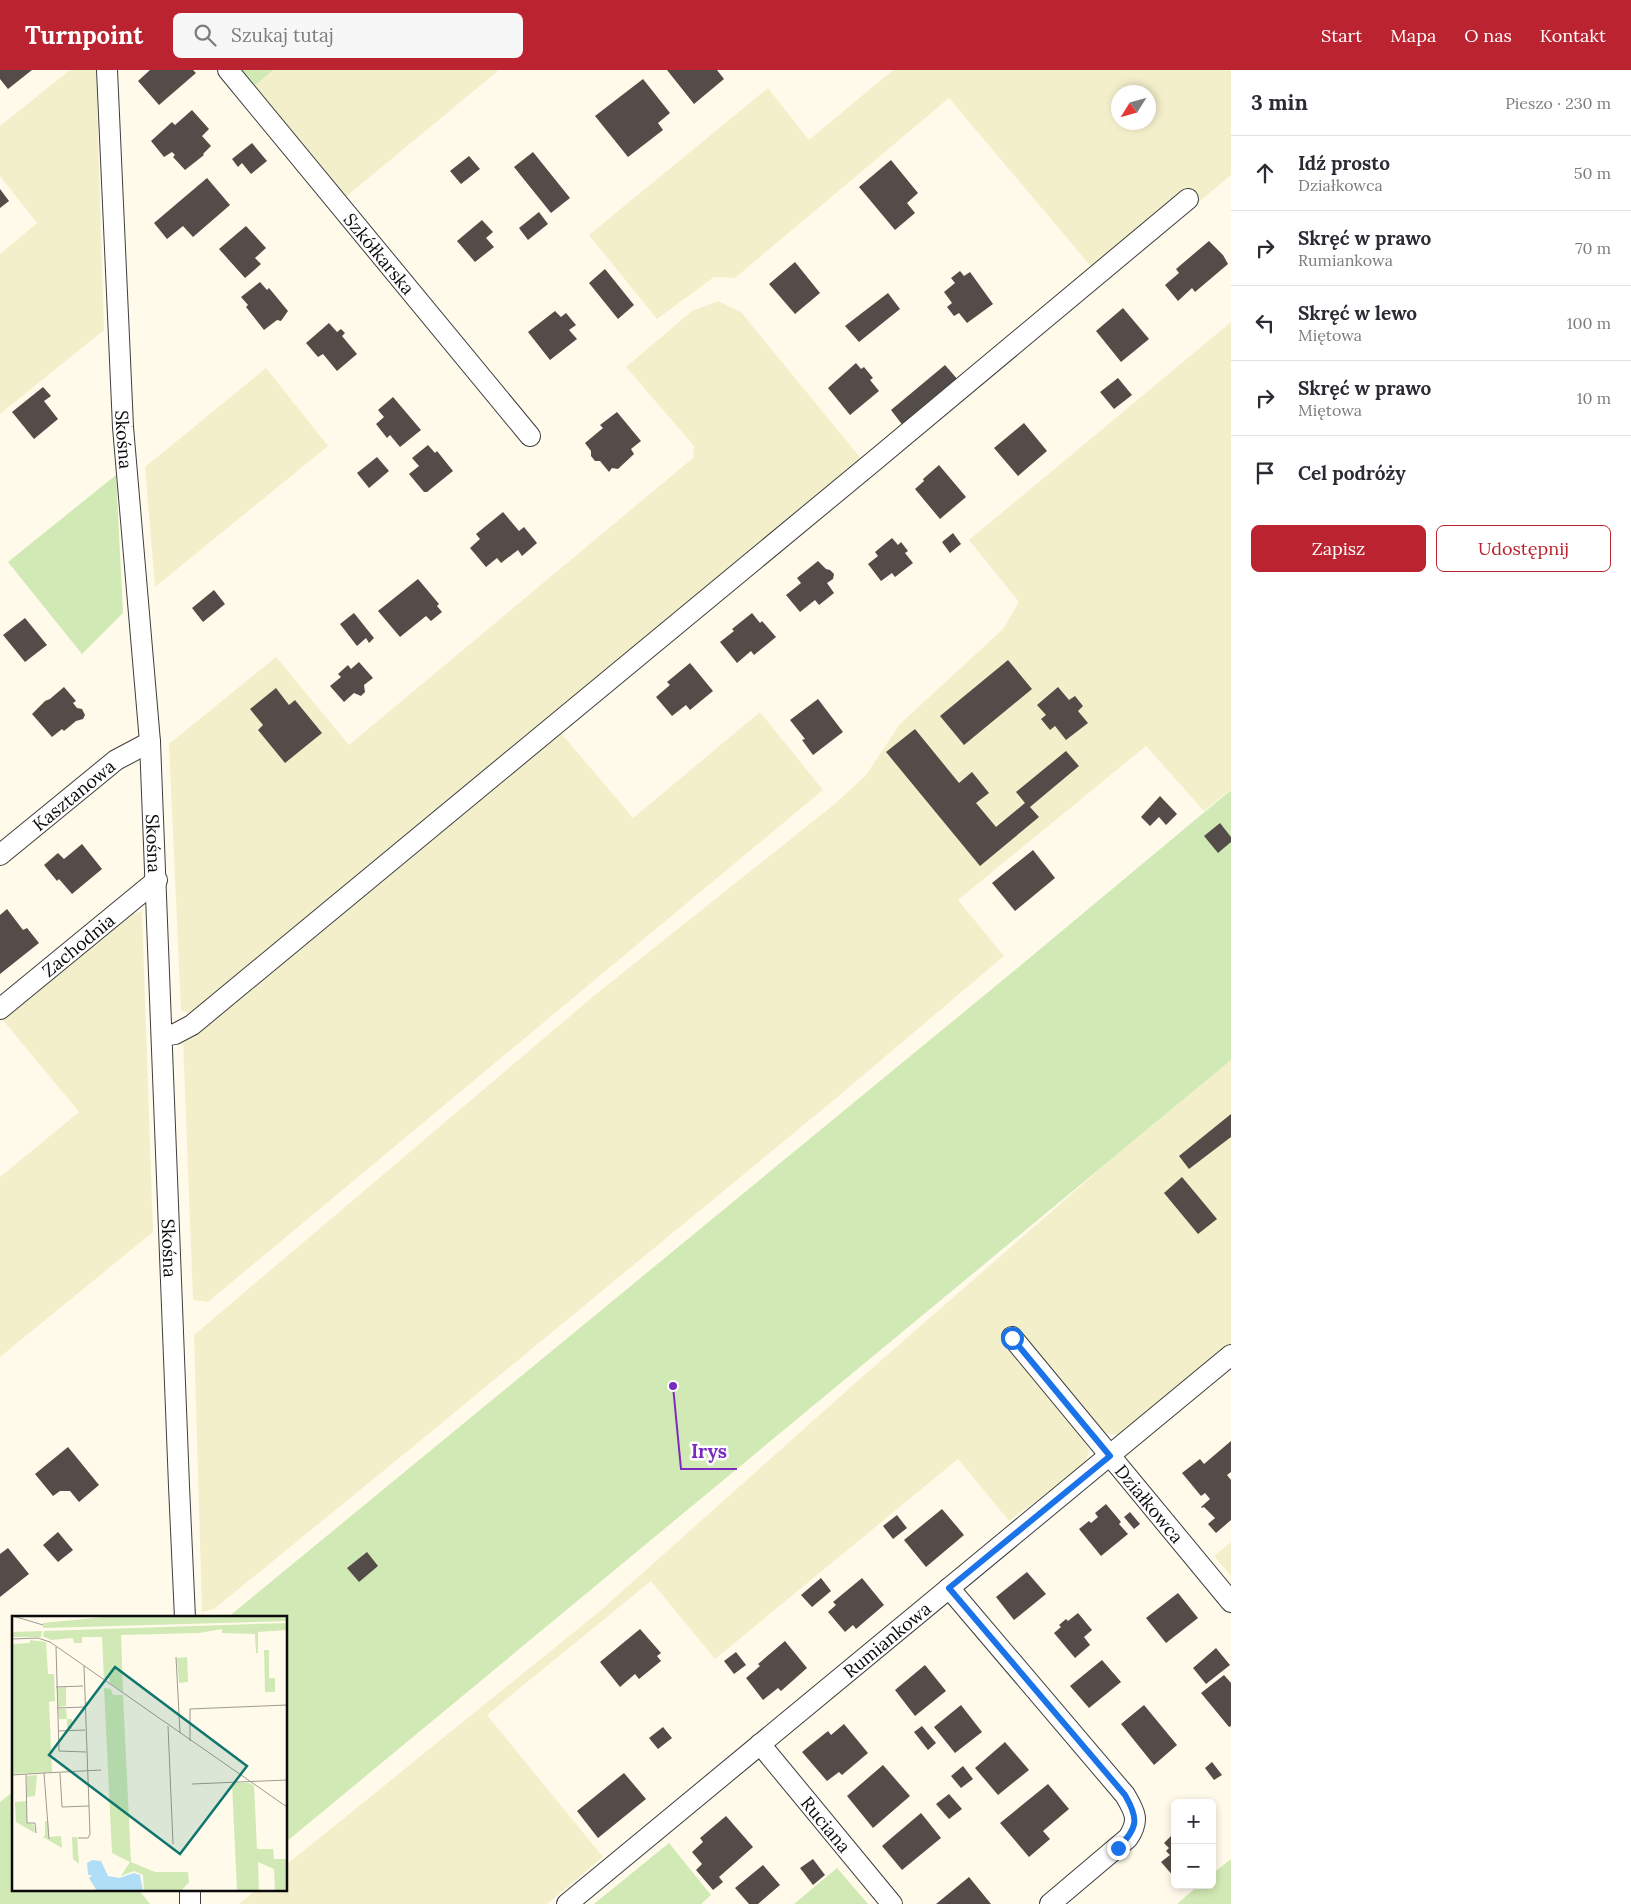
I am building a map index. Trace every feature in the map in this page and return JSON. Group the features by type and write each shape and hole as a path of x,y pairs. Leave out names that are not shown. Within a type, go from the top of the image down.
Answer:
{"street":[{"name":"Skośna","path":"107,70 123,427 150,742 157,880 178,1486 185,1616"},
{"name":"Szkółkarska","path":"228,70 530,436"},
{"path":"162,1036 175,1034 192,1025 867,468 1188,199"},
{"name":"Kasztanowa","path":"0,855 116,760 150,742"},
{"name":"Zachodnia","path":"0,1009 157,880"},
{"name":"Działkowca","path":"1012,1338 1231,1602"},
{"name":"Rumiankowa","path":"567,1904 1231,1356"},
{"path":"949,1588 1125,1795 1134,1809 1136,1820 1128,1838 1050,1904"},
{"name":"Ruciana","path":"760,1744 892,1904"}],"shaded area":[{"path":"70,70 96,70 104,330 0,414 0,254 37,223 0,176 0,126"},
{"path":"273,70 499,70 342,200 253,87"},
{"path":"893,70 1231,70 1231,175 1199,202 1188,189 1093,269 949,98 735,278 714,277 657,319 589,235 768,88 809,140"},
{"path":"718,301 741,312 863,461 191,1013 181,1011 169,744 276,657 349,745 693,458 694,446 626,367 692,311"},
{"path":"1231,322 1231,789 1204,811 1146,746 958,900 1004,956 834,1100 398,1459 214,1609 202,1612 194,1335 596,994 836,803 866,775 900,724 1003,629 1019,602 969,540"},
{"path":"266,368 328,446 155,587 145,467"},
{"path":"760,712 823,790 208,1302 193,1300 183,1040 561,733 633,818"},
{"path":"142,911 153,1232 0,1357 0,1177 79,1112 1,1018 128,916"},
{"path":"1231,1060 1231,1344 1119,1435 1105,1433 1018,1335 1089,1450 1086,1461 1074,1473 1009,1521 958,1459 715,1659 651,1581 487,1715 603,1857 547,1904 239,1904 254,1892 288,1892 288,1863 600,1611 853,1385 1108,1162"},
{"path":"1231,1542 1231,1576 1214,1556"}],"green space":[{"path":"239,70 273,70 253,87"},
{"path":"116,475 123,613 82,654 8,562"},
{"path":"1231,790 1231,1060 288,1840 288,1616 229,1616"},
{"path":"12,1793 12,1892 141,1892 150,1904 0,1904 0,1802"},
{"path":"669,1843 711,1895 701,1904 594,1904"},
{"path":"1231,1859 1231,1904 1177,1904 1194,1889 1216,1889 1216,1871"},
{"path":"837,1868 868,1904 794,1904"}],"building":[{"path":"0,70 32,70 8,89 0,79"},
{"path":"150,70 193,70 196,73 159,105 138,81"},
{"path":"667,70 717,70 724,79 694,104"},
{"path":"643,79 670,113 658,123 663,130 628,157 595,116"},
{"path":"192,110 209,129 202,136 211,146 204,155 185,170 173,157 175,155 172,152 164,157 151,141 172,122 175,125"},
{"path":"252,143 267,161 251,174 242,163 238,167 232,159"},
{"path":"533,152 570,198 551,213 514,167"},
{"path":"469,156 480,169 461,184 450,171"},
{"path":"891,160 918,193 907,203 915,213 895,230 859,187"},
{"path":"207,178 230,205 193,237 183,226 167,239 154,223"},
{"path":"0,189 9,201 0,208"},
{"path":"539,212 548,224 528,240 519,228"},
{"path":"482,220 493,232 486,238 494,247 475,262 457,241"},
{"path":"246,226 266,248 255,258 261,264 245,278 219,249"},
{"path":"1209,241 1223,255 1228,264 1195,292 1192,288 1178,301 1165,285 1179,273 1176,269"},
{"path":"795,262 820,293 795,314 769,284"},
{"path":"605,269 634,305 618,319 589,283"},
{"path":"960,271 964,276 970,272 993,304 967,323 959,313 954,316 947,307 952,303 944,292 955,283 951,278"},
{"path":"260,282 267,290 269,288 288,311 281,321 277,320 264,330 246,307 248,305 241,297"},
{"path":"888,293 900,309 859,342 845,326"},
{"path":"1123,308 1149,339 1121,362 1096,331"},
{"path":"555,311 561,317 566,313 576,325 569,330 577,339 550,360 528,332"},
{"path":"329,323 337,332 341,329 345,333 342,336 357,354 337,371 323,354 318,357 306,343"},
{"path":"856,363 861,369 864,367 873,378 870,380 879,391 850,415 828,388"},
{"path":"945,365 959,381 904,427 891,410"},
{"path":"1118,378 1132,395 1114,409 1100,392"},
{"path":"43,387 51,396 44,401 58,419 34,439 12,412"},
{"path":"393,397 421,430 400,447 390,435 387,438 376,424 384,417 378,410"},
{"path":"617,412 641,441 631,449 634,454 618,469 612,468 609,472 600,461 595,461 585,443 603,428 600,425"},
{"path":"1024,423 1047,451 1018,476 994,448"},
{"path":"428,445 435,453 437,451 453,471 427,492 424,492 409,474 419,466 412,458"},
{"path":"377,457 389,471 369,488 357,473"},
{"path":"939,465 966,497 940,519 915,489"},
{"path":"503,512 519,531 524,527 537,543 522,556 518,550 501,563 497,558 486,567 470,548 480,539 476,534"},
{"path":"953,533 961,544 950,553 942,542"},
{"path":"892,538 898,545 901,542 908,551 905,553 913,563 895,577 892,573 881,581 868,564 878,556 875,552"},
{"path":"818,561 834,574 833,579 827,583 834,593 819,605 815,600 800,612 786,595 801,583 797,578"},
{"path":"418,579 439,604 437,606 442,612 431,621 426,616 400,637 378,611"},
{"path":"214,590 225,604 203,622 192,608"},
{"path":"354,613 374,638 369,643 366,638 357,646 340,624"},
{"path":"752,613 776,637 754,655 751,651 737,663 720,642 734,631 732,629"},
{"path":"25,618 47,645 25,662 3,635"},
{"path":"1008,660 1032,689 964,745 940,716"},
{"path":"359,662 373,678 364,685 365,692 361,696 354,693 344,702 330,686 341,677 338,674 348,665 351,669"},
{"path":"690,663 713,691 690,710 686,705 672,716 656,697 670,685 667,682"},
{"path":"64,687 76,701 73,703 77,708 82,709 85,715 83,719 76,721 64,731 62,729 52,737 32,714 45,701"},
{"path":"1058,687 1069,700 1075,696 1083,706 1078,711 1088,723 1066,740 1055,726 1050,730 1041,719 1046,715 1037,705"},
{"path":"276,688 289,705 295,700 322,733 285,763 258,730 263,725 250,709"},
{"path":"818,699 843,732 813,755 802,740 805,739 790,720"},
{"path":"915,729 959,783 972,772 989,793 976,803 996,827 1025,803 1016,792 1066,751 1079,766 1030,807 1039,817 980,866 886,752"},
{"path":"1160,796 1177,814 1166,825 1159,817 1150,826 1141,817"},
{"path":"1220,823 1231,837 1231,842 1218,853 1204,836"},
{"path":"82,844 102,869 72,894 59,879 57,881 44,865 58,853 64,859"},
{"path":"1033,850 1055,878 1015,911 992,883"},
{"path":"7,909 23,930 27,928 39,943 0,974 0,915"},
{"path":"1231,1114 1231,1137 1189,1169 1179,1156"},
{"path":"1182,1177 1217,1219 1198,1234 1164,1193"},
{"path":"1231,1441 1231,1472 1227,1475 1231,1480 1231,1520 1216,1533 1208,1524 1215,1518 1204,1507 1201,1507 1210,1499 1205,1493 1201,1496 1182,1473 1200,1459 1204,1464"},
{"path":"68,1447 99,1485 79,1502 70,1491 60,1491 53,1496 35,1474"},
{"path":"1106,1504 1128,1534 1101,1556 1079,1529 1098,1517 1095,1513"},
{"path":"942,1509 964,1535 926,1567 904,1540"},
{"path":"1130,1512 1140,1524 1134,1529 1124,1517"},
{"path":"897,1515 907,1528 893,1539 883,1526"},
{"path":"58,1532 73,1550 58,1562 43,1545"},
{"path":"8,1548 29,1574 0,1597 0,1554"},
{"path":"367,1552 378,1566 359,1582 347,1568"},
{"path":"1027,1572 1046,1594 1014,1620 996,1597"},
{"path":"821,1578 831,1591 812,1607 801,1595"},
{"path":"862,1578 884,1605 856,1629 853,1625 845,1632 828,1612 836,1605 833,1602"},
{"path":"1178,1593 1198,1618 1166,1643 1146,1618"},
{"path":"1078,1613 1092,1630 1084,1637 1090,1645 1075,1658 1054,1633 1066,1619 1068,1621"},
{"path":"640,1629 661,1653 657,1656 661,1661 639,1679 635,1674 620,1687 600,1662"},
{"path":"785,1641 807,1668 781,1691 778,1688 763,1700 746,1678 760,1666 758,1664"},
{"path":"1216,1648 1230,1665 1206,1684 1193,1668"},
{"path":"736,1652 746,1665 734,1674 724,1661"},
{"path":"1102,1660 1121,1682 1089,1708 1070,1686"},
{"path":"925,1665 946,1691 915,1716 895,1690"},
{"path":"1224,1675 1231,1683 1231,1726 1229,1727 1201,1693"},
{"path":"961,1705 982,1732 955,1753 934,1727"},
{"path":"1144,1705 1177,1745 1154,1765 1121,1724"},
{"path":"844,1724 868,1753 842,1775 839,1772 827,1781 802,1752 828,1731 831,1735"},
{"path":"922,1726 936,1743 928,1750 914,1732"},
{"path":"663,1727 672,1738 658,1749 649,1738"},
{"path":"1005,1742 1029,1770 998,1795 975,1768"},
{"path":"1212,1762 1222,1775 1214,1780 1205,1768"},
{"path":"883,1765 910,1796 873,1828 847,1796"},
{"path":"963,1766 973,1779 961,1788 951,1776"},
{"path":"624,1773 646,1799 598,1838 577,1811"},
{"path":"1048,1784 1069,1809 1043,1831 1050,1839 1029,1857 1000,1823"},
{"path":"949,1794 962,1809 949,1819 936,1804"},
{"path":"921,1813 941,1838 902,1870 882,1846"},
{"path":"726,1816 753,1847 719,1877 723,1882 713,1890 696,1870 702,1864 692,1852 703,1842 700,1838"},
{"path":"1171,1836 1171,1873 1161,1862 1170,1855 1166,1851 1169,1848 1164,1843"},
{"path":"813,1859 825,1875 813,1885 800,1868"},
{"path":"763,1865 780,1885 758,1904 749,1904 735,1888"},
{"path":"969,1877 991,1904 936,1904"}],"place":[{"name":"Irys","path":"673,1386"}],"route":[{"path":"1012,1338 1110,1456 949,1588 1125,1795 1134,1809 1136,1820 1128,1838 1118,1848"}]}
